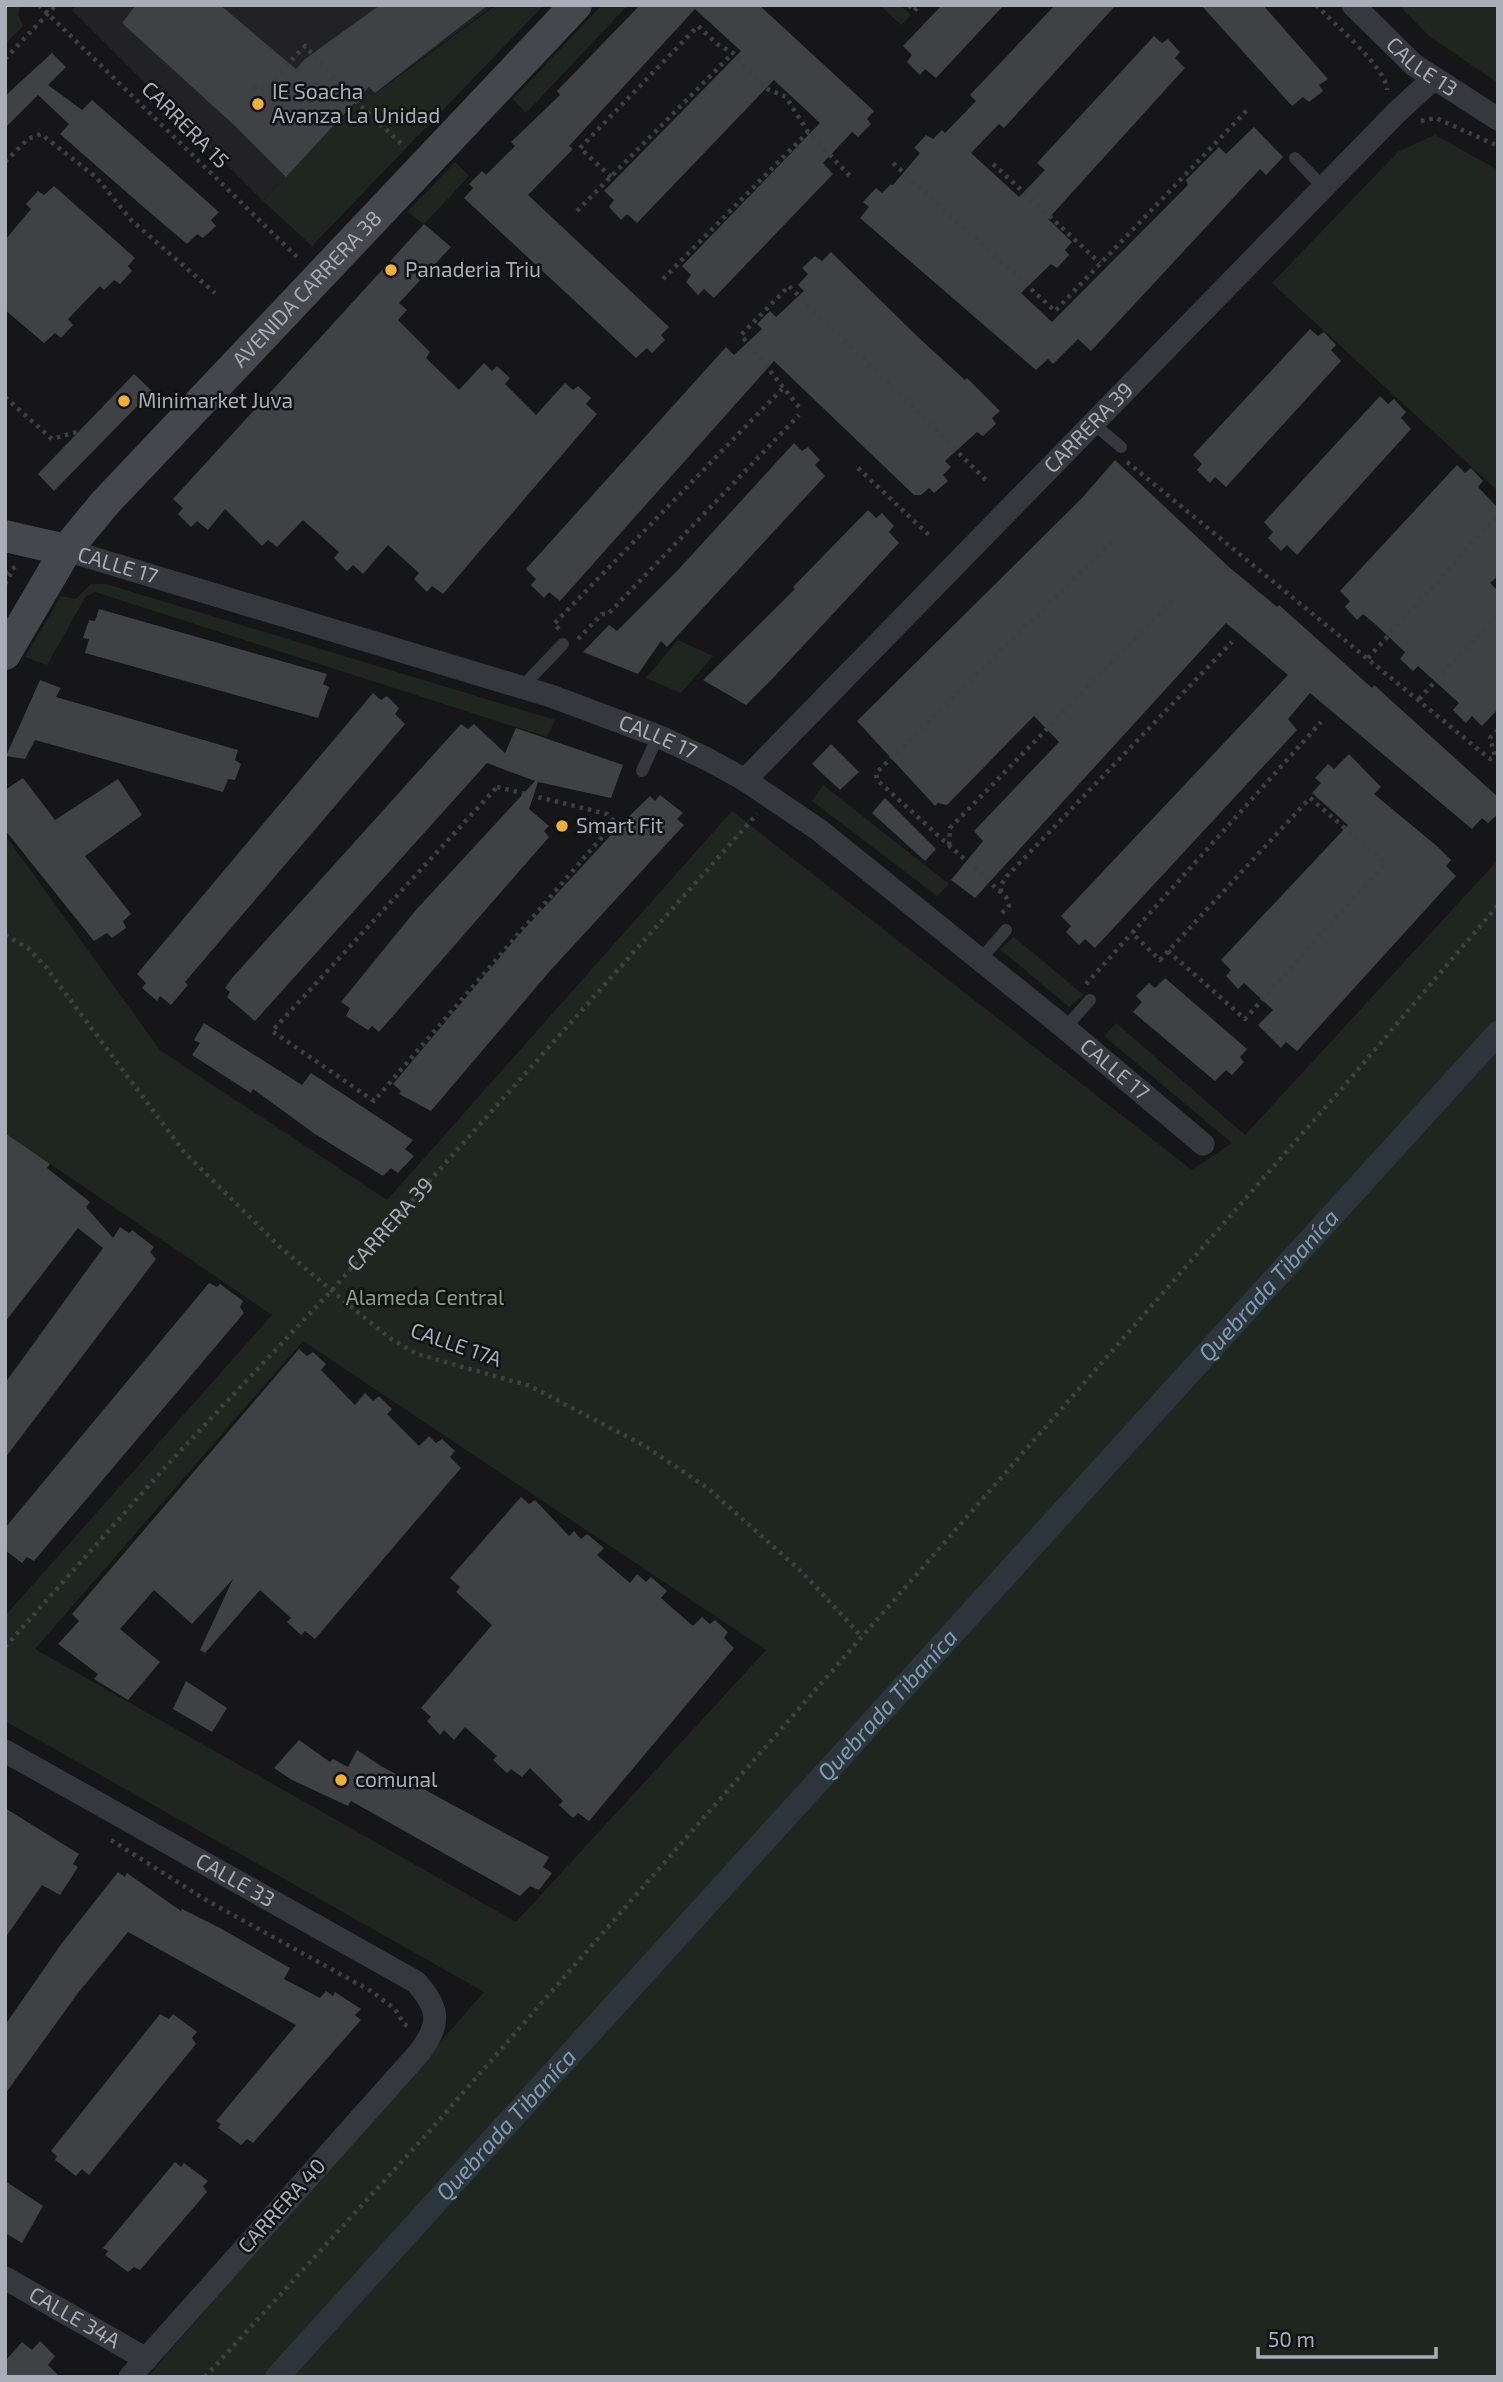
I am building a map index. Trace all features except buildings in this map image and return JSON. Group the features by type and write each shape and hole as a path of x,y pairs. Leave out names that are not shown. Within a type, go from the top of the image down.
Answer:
{"main road":[{"name":"AVENIDA CARRERA 38","path":"5,654 66,550 128,478 576,5"},
{"name":"CALLE 17","path":"5,536 66,550"}],"street":[{"name":"CALLE 13","path":"1353,5 1387,41 1433,79 1498,120"},
{"name":"CARRERA 39","path":"745,780 1325,189 1397,112 1433,79"},
{"name":"CALLE 17","path":"66,550 522,687 658,737 745,780 819,830 1065,1028 1203,1144"},
{"name":"CALLE 33","path":"5,1751 415,1982 430,1998 435,2018 434,2034"},
{"name":"CARRERA 40","path":"130,2377 434,2034"},
{"name":"CALLE 34A","path":"5,2278 146,2359"}],"lane":[{"path":"1296,158 1325,189"},
{"path":"1094,424 1119,450"},
{"path":"522,687 564,638"},
{"path":"642,771 658,737"},
{"path":"974,955 1006,930"},
{"path":"1065,1028 1090,1000"}],"path":[{"name":"CARRERA 15","path":"39,5 308,269"},
{"path":"5,59 56,5"},
{"path":"909,5 915,11 920,5"},
{"path":"611,177 580,148 698,26 717,44 733,53 765,88 786,97 808,132 851,177"},
{"path":"253,87 264,89 304,46 351,97 407,148"},
{"path":"577,211 733,53"},
{"path":"893,163 1055,311 1249,108"},
{"path":"663,279 808,132"},
{"path":"5,162 28,139 41,134 96,177 132,221 215,293"},
{"path":"993,164 1100,263"},
{"path":"799,407 741,335 789,286 986,480"},
{"path":"782,389 554,624 564,638 576,640 602,614 608,614 799,415"},
{"path":"5,397 52,439 80,431"},
{"path":"1119,450 1490,759 1495,757 1490,738 1498,730"},
{"path":"858,468 930,536"},
{"path":"1368,658 1498,514"},
{"path":"974,955 1009,906 1001,893 877,780 876,773 1112,541"},
{"path":"5,584 13,570"},
{"path":"949,845 950,828 1177,596"},
{"path":"1419,699 1498,614"},
{"path":"1001,893 1001,885 1007,876 1231,642"},
{"path":"1079,991 1321,722"},
{"path":"497,786 607,814 615,822 374,1101 272,1031 497,786"},
{"name":"CARRERA 39","path":"5,1647 169,1463 332,1290 772,798"},
{"path":"1132,933 1160,960 1168,951 1310,798 1385,863 1245,1019 1168,951"},
{"path":"205,2377 426,2135 1498,905"},
{"name":"CALLE 17A","path":"5,935 28,948 45,966 184,1152 281,1248 391,1339 418,1354 530,1386 645,1446 709,1489 803,1573 862,1637"},
{"path":"101,1833 206,1900 371,1991 395,2010 404,2024 434,2034"}],"shaded area":[{"name":"IE Soacha Avanza La Unidad","path":"76,5 494,5 375,93 351,98 348,110 263,201 72,10"}],"green space":[{"path":"5,5 20,5 18,14 23,26 5,44"},
{"path":"496,5 544,5 312,246 263,201 348,110 351,97 376,93"},
{"path":"602,5 628,5 526,113 513,99"},
{"path":"880,5 900,5 911,15 901,25"},
{"path":"1399,5 1498,5 1498,83 1429,36"},
{"path":"1435,135 1498,170 1498,491 1272,283 1399,151"},
{"path":"455,162 469,176 424,224 407,212"},
{"path":"91,584 106,584 555,720 547,737 95,592 86,596 47,665 25,657 61,596 76,599"},
{"path":"678,640 713,656 681,693 646,678"},
{"path":"823,785 949,884 937,896 812,801"},
{"name":"Alameda Central","path":"732,811 1192,1170 1232,1143 1104,1036 1116,1023 1245,1135 1498,860 1498,2377 147,2377 484,1992 5,1721 5,1616 272,1315 5,1133 5,835 160,1050 387,1200","holes":["303,1341 766,1650 516,1922 35,1649"]},
{"path":"1014,937 1084,995 1069,1007 1000,949"}],"waterway":[{"name":"Quebrada Tibaníca","path":"277,2377 1498,1033"}],"place":[{"name":"IE Soacha Avanza La Unidad","path":"258,104"},
{"name":"Panaderia Triu","path":"391,270"},
{"name":"Minimarket Juva","path":"124,401"},
{"name":"Smart Fit","path":"562,826"},
{"name":"comunal","path":"341,1780"}]}
